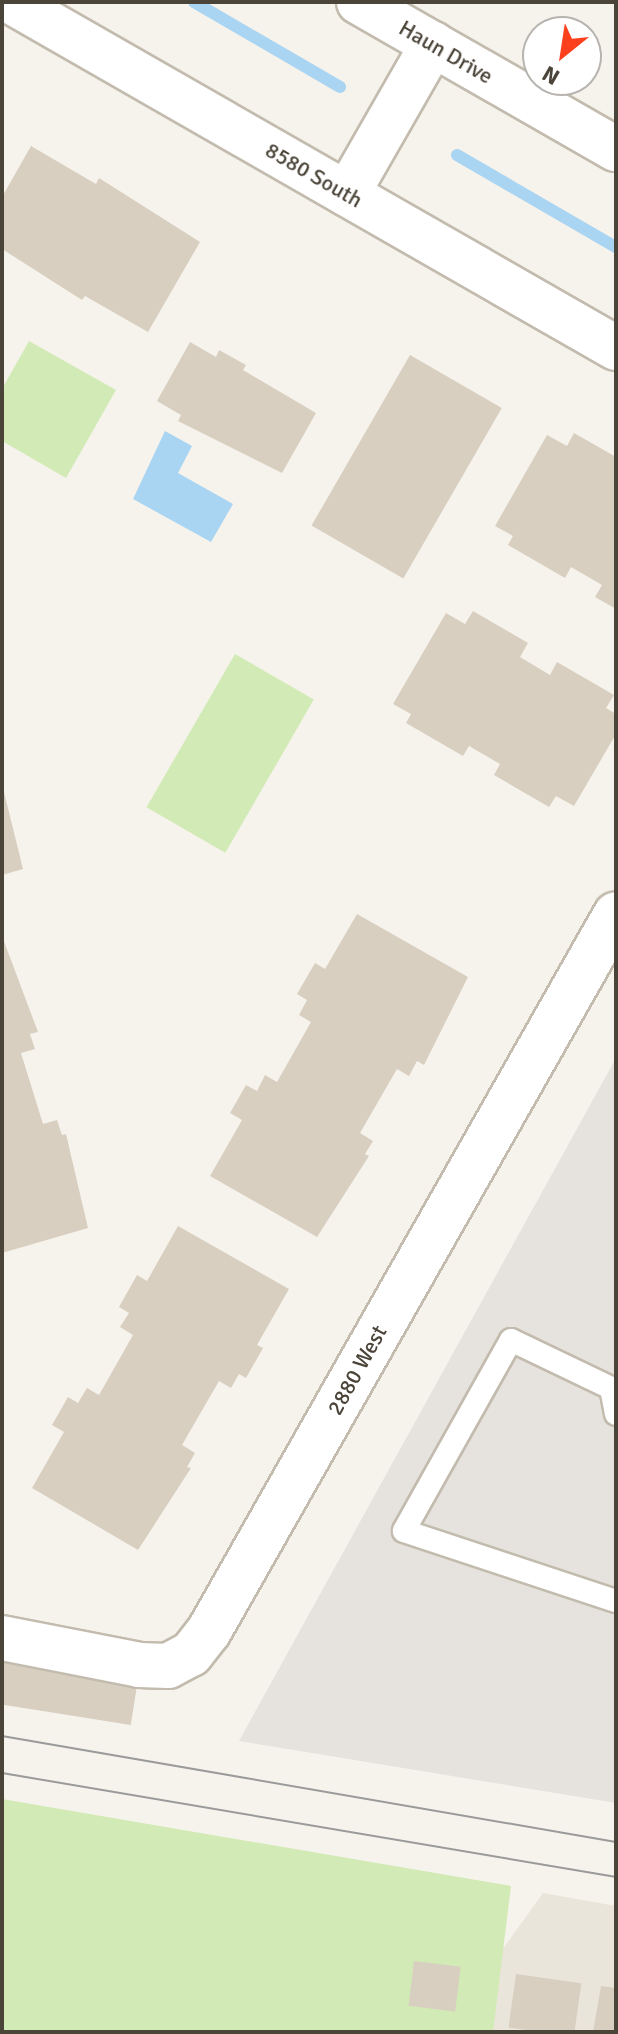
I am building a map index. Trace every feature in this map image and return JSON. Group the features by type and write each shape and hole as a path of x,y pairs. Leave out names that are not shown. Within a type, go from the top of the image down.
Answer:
{"street":[{"name":"8580 South","path":"12,2 616,348"},
{"name":"Haun Drive","path":"359,2 616,149"},
{"path":"347,194 433,44"},
{"name":"2880 West","path":"2,1638 139,1665 168,1666 191,1654 209,1631 616,914"}],"lane":[{"path":"616,1414 611,1388 511,1340 404,1531 616,1601"}],"shaded area":[{"path":"616,1058 616,1803 239,1741"},
{"path":"543,1893 616,1906 616,2032 443,2032"}],"green space":[{"path":"29,341 116,390 66,478 2,441 2,389"},
{"path":"235,654 314,700 225,853 146,807"},
{"path":"2,1799 511,1886 493,2032 2,2032"}],"water":[{"path":"165,431 192,446 178,473 233,504 211,542 133,499"}],"building":[{"path":"31,146 96,184 99,178 200,242 148,332 85,296 82,300 2,249 2,197"},
{"path":"190,342 216,357 219,350 246,365 243,370 316,413 282,473 178,421 181,415 157,401"},
{"path":"410,355 502,408 403,579 312,526"},
{"path":"574,433 616,457 616,609 595,597 602,585 571,567 565,578 508,545 513,536 495,526 547,435 567,446"},
{"path":"473,611 528,643 520,657 550,675 557,662 614,695 606,708 616,714 616,734 574,806 556,796 549,807 494,775 500,764 469,746 463,756 406,723 411,714 393,704 446,613 465,624"},
{"path":"2,784 23,869 2,875"},
{"path":"357,914 468,977 424,1065 417,1061 409,1076 397,1069 360,1133 373,1141 365,1154 369,1156 317,1237 210,1176 242,1120 230,1113 246,1085 257,1091 265,1075 277,1082 311,1022 299,1015 307,1000 297,994 315,963 325,969"},
{"path":"2,936 38,1032 30,1034 35,1049 21,1053 43,1124 57,1120 62,1135 66,1134 88,1228 2,1253"},
{"path":"178,1226 289,1289 257,1345 263,1348 246,1378 239,1374 231,1388 219,1381 182,1445 195,1453 187,1467 191,1468 138,1550 32,1488 64,1432 52,1425 68,1397 78,1403 87,1388 99,1395 133,1335 120,1327 129,1313 119,1307 137,1275 147,1281"},
{"path":"2,1662 137,1683 131,1725 2,1705"},
{"path":"414,1961 461,1967 455,2011 409,2006"},
{"path":"516,1974 581,1983 574,2032 508,2027"},
{"path":"601,1986 616,1988 616,2032 593,2032"}],"waterway":[{"path":"194,2 340,87"},
{"path":"457,155 616,247"}],"tram line":[{"path":"2,1736 616,1842"},
{"path":"2,1773 616,1877"}]}
